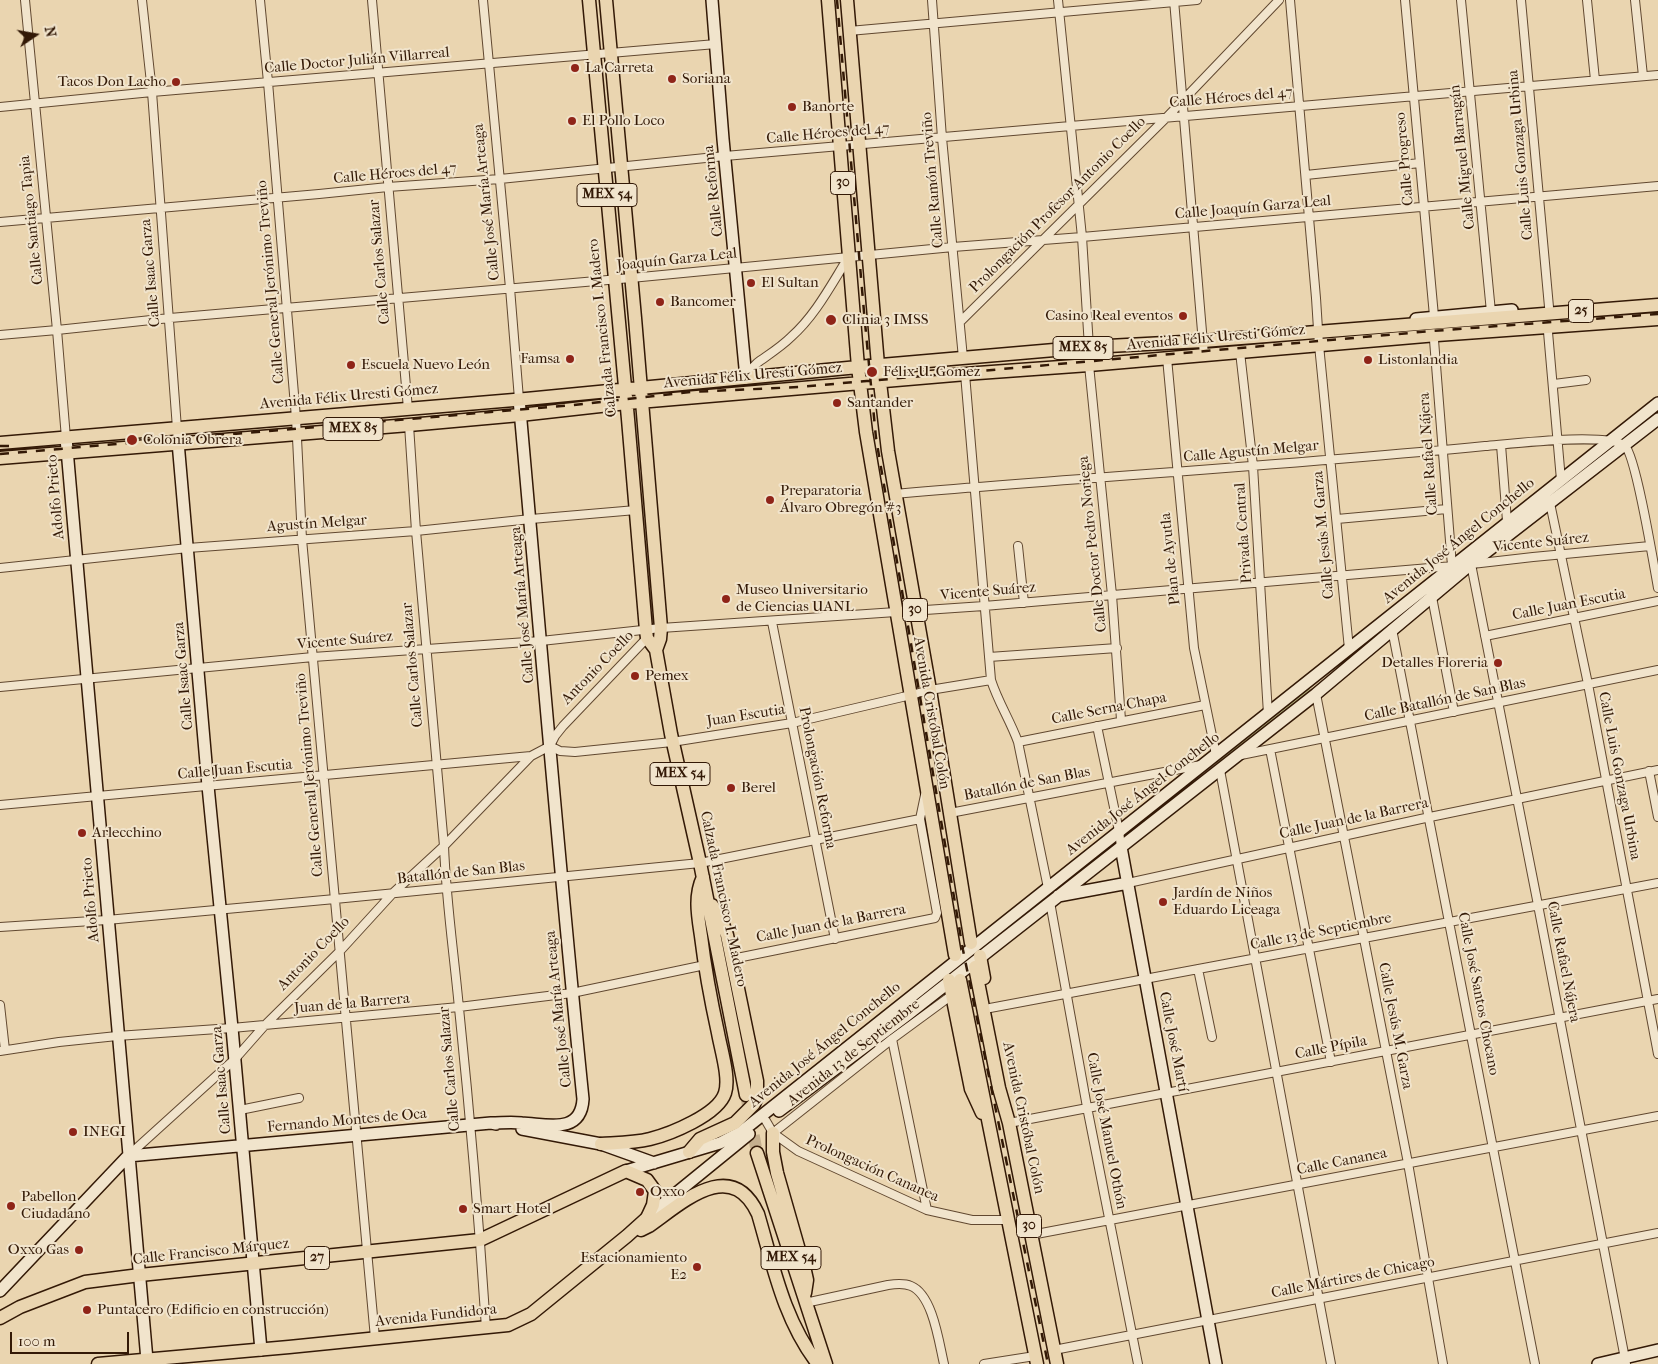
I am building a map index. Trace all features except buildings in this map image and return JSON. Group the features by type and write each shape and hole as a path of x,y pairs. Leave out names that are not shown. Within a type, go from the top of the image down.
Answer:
{"main road":[{"name":"Calzada Francisco I. Madero","path":"589,0 647,634 656,650 672,742 703,877 746,1095"},
{"name":"Calzada Francisco I. Madero","path":"606,0 661,628 656,650"},
{"name":"Avenida Cristóbal Colón","path":"828,0 858,367 866,432 955,955"},
{"name":"Avenida Cristóbal Colón","path":"847,0 878,365 895,494 974,943"},
{"name":"Avenida Félix Uresti Gómez","path":"0,458 178,442 409,425 627,403 1383,340 1410,331 1504,316 1658,305"},
{"name":"Avenida Félix Uresti Gómez","path":"0,443 408,409 1089,347 1203,341 1392,326 1410,331 1506,330 1658,319"},
{"path":"601,1144 651,1139 698,1120 715,1108 725,1093 726,1074 704,966 697,896 698,886 703,877"},
{"path":"689,1152 700,1140 735,1123 754,1104 757,1097 757,1081 732,959 724,928 707,897"},
{"name":"Avenida Cristóbal Colón","path":"978,962 999,1088 1009,1123 1057,1364"},
{"path":"978,962 990,1008 1009,1123"},
{"path":"954,980 952,995 971,1089 989,1126"},
{"name":"30","path":"954,980 989,1126 1036,1360"},
{"path":"773,1133 773,1152 805,1271 806,1289 804,1301"},
{"name":"MEX 54","path":"757,1152 826,1364"},
{"path":"626,1171 647,1180 653,1186 655,1199 647,1218"},
{"name":"Calle Francisco Márquez","path":"0,1318 20,1307 85,1282 480,1240 626,1171"},
{"path":"627,1236 649,1226 698,1191 723,1185 736,1188 753,1203 786,1304 802,1341 818,1364"},
{"name":"Avenida Fundidora","path":"98,1364 508,1325 531,1314 647,1218"},
{"path":"1008,1220 1031,1235"}],"street":[{"name":"Calle Santiago Tapia","path":"25,0 66,438"},
{"name":"Calle Isaac Garza","path":"142,0 152,92 178,442 208,786 240,1110 261,1350"},
{"name":"Calle General Jerónimo Treviño","path":"260,0 296,418 302,538 376,1338"},
{"name":"Calle Carlos Salazar","path":"372,0 408,409 416,531 444,846 446,888 470,1125 486,1328"},
{"name":"Calle José María Arteaga","path":"483,0 531,519 561,876 583,1099 580,1114 573,1121 559,1126 491,1123"},
{"name":"Calle Reforma","path":"712,0 725,156 748,378"},
{"name":"Calle Ramón Treviño","path":"932,0 942,138 963,358"},
{"path":"1058,0 1082,237 1089,347"},
{"path":"850,31 1197,0"},
{"name":"Prolongación Profesor Antonio Coello","path":"960,322 1183,101 1279,0"},
{"name":"Calle Jesús M. Garza","path":"1290,0 1319,345 1332,459 1340,576 1349,649"},
{"name":"Calle Progreso","path":"1404,0 1434,316"},
{"name":"Calle Miguel Barragán","path":"1461,0 1492,312"},
{"name":"Calle Luis Gonzaga Urbina","path":"1521,0 1549,307"},
{"path":"1586,0 1595,80"},
{"path":"1635,0 1643,76"},
{"path":"1174,1 1204,355"},
{"name":"Calle Doctor Julián Villarreal","path":"0,107 152,92 716,44"},
{"name":"Calle Héroes del 47","path":"0,222 388,186 500,179 725,156 1072,127 1184,115 1658,75"},
{"path":"1306,175 1420,163"},
{"name":"Calle Joaquín Garza Leal","path":"850,256 1658,186"},
{"path":"748,378 752,368 757,363 791,337 803,325 850,256"},
{"name":"Joaquín Garza Leal","path":"0,335 170,318 614,280 850,256"},
{"name":"25","path":"1392,326 1413,319 1434,316 1658,300"},
{"name":"25","path":"1383,340 1393,343 1658,323"},
{"path":"1548,332 1554,384 1560,480"},
{"name":"Calle Rafael Nájera","path":"1434,340 1452,566"},
{"name":"Privada Central","path":"1240,352 1253,466 1268,714"},
{"name":"Plan de Ayutla","path":"1167,358 1176,472 1194,648 1216,755"},
{"name":"Calle Doctor Pedro Noriega","path":"1089,365 1117,648 1122,720"},
{"path":"965,374 973,487 991,680 995,693 1013,727 1018,742 1048,888"},
{"path":"1554,384 1586,380"},
{"name":"Avenida José Ángel Conchello","path":"626,1171 720,1143 741,1132 974,943 1119,832 1507,521 1658,403"},
{"name":"Avenida José Ángel Conchello","path":"743,1138 978,962 1053,899 1316,694 1471,564 1658,419"},
{"name":"Adolfo Prieto","path":"66,438 117,1036 147,1360"},
{"name":"Calle Agustín Melgar","path":"895,494 1558,441 1610,441 1624,446"},
{"path":"1501,445 1507,521"},
{"path":"1624,446 1630,454 1634,467 1658,588"},
{"name":"Calle Luis Gonzaga Urbina","path":"1550,503 1588,684 1658,1054"},
{"path":"1337,519 1447,509"},
{"name":"Agustín Melgar","path":"0,568 188,548 416,531 636,510"},
{"path":"1018,546 1024,603"},
{"name":"Vicente Suárez","path":"0,687 314,657 647,634 661,628 772,622 1188,590 1650,546"},
{"name":"Calle Rafael Nájera","path":"1471,564 1625,1361"},
{"path":"1432,597 1454,712"},
{"name":"Calle Juan Escutia","path":"1485,636 1658,601"},
{"name":"Prolongación Reforma","path":"772,622 835,939"},
{"name":"Calle José Santos Chocano","path":"1392,629 1535,1364"},
{"name":"Antonio Coello","path":"0,1291 128,1156 235,1059 265,1025 340,951 393,893 444,846 531,756 550,746 554,736 647,634"},
{"path":"989,657 1117,648"},
{"name":"Calle Batallón de San Blas","path":"1238,756 1658,670"},
{"path":"911,696 930,690 991,680"},
{"name":"Calle Jesús M. Garza","path":"1316,694 1408,1163 1443,1364"},
{"name":"Juan Escutia","path":"672,742 792,723 911,696"},
{"name":"Calle Serna Chapa","path":"1018,742 1206,704"},
{"name":"Calle José Martí","path":"1098,726 1168,1093 1216,1364"},
{"path":"550,746 560,751 575,752 672,742"},
{"path":"1270,749 1331,1062"},
{"name":"Calle Juan Escutia","path":"0,805 531,756"},
{"path":"1109,783 1204,764 1220,770 1331,1364"},
{"name":"Calle Juan de la Barrera","path":"1053,899 1430,817 1658,770"},
{"path":"1649,771 1658,817"},
{"name":"Batallón de San Blas","path":"950,814 1109,783"},
{"path":"920,819 926,785"},
{"name":"Calle Juan de la Barrera","path":"732,959 935,918 937,914 920,819"},
{"name":"Batallón de San Blas","path":"0,928 335,899 700,863 920,819"},
{"name":"Calle 13 de Septiembre","path":"990,1008 1658,883"},
{"name":"Calle José Manuel Othón","path":"1053,899 1067,994 1087,1107 1138,1364"},
{"name":"Juan de la Barrera","path":"2,1051 117,1036 347,1019 459,1007 572,993 704,966"},
{"path":"1198,969 1212,1038"},
{"name":"Avenida 13 de Septiembre","path":"773,1133 952,995"},
{"name":"Calle Pípila","path":"1009,1123 1658,999"},
{"path":"0,1005 2,1051"},
{"path":"892,1040 927,1210"},
{"path":"240,1110 298,1098"},
{"name":"Calle Cananea","path":"1031,1235 1658,1116"},
{"name":"Prolongación Cananea","path":"766,1121 773,1133 798,1151 927,1210 972,1220 1008,1220"},
{"name":"Fernando Montes de Oca","path":"128,1156 491,1123 601,1144 654,1163"},
{"name":"Avenida Fundidora","path":"647,1218 743,1138"},
{"name":"Calle Mártires de Chicago","path":"1054,1350 1602,1242 1658,1233"},
{"path":"804,1301 888,1285 900,1284 911,1286 919,1291 928,1305 944,1364"},
{"path":"1598,1364 1625,1361 1658,1350"},
{"path":"984,1364 1036,1360"}],"shaded area":[{"path":"1309,687 1311,691 1220,764 1212,762"}],"tunnel":[{"path":"747,1100 757,1153"}],"railway":[{"path":"837,0 876,438 963,950 1048,1364"},
{"path":"0,454 573,405 691,392 799,387 1432,331 1658,314"},
{"path":"0,446 16,446"}],"place":[{"name":"La Carreta","path":"575,68"},
{"name":"Soriana","path":"672,79"},
{"name":"Tacos Don Lacho","path":"176,82"},
{"name":"Banorte","path":"792,107"},
{"name":"El Pollo Loco","path":"572,121"},
{"name":"El Sultan","path":"751,283"},
{"name":"Bancomer","path":"660,302"},
{"name":"Casino Real eventos","path":"1183,316"},
{"name":"Clinia 3 IMSS","path":"831,320"},
{"name":"Famsa","path":"570,359"},
{"name":"Listonlandia","path":"1368,360"},
{"name":"Escuela Nuevo León","path":"351,365"},
{"name":"Félix U. Gomez","path":"872,372"},
{"name":"Santander","path":"837,403"},
{"name":"Colonia Obrera","path":"132,440"},
{"name":"Preparatoria Álvaro Obregón #3","path":"770,500"},
{"name":"Museo Universitario de Ciencias UANL","path":"726,599"},
{"name":"Detalles Floreria","path":"1498,663"},
{"name":"Pemex","path":"635,676"},
{"name":"Berel","path":"731,788"},
{"name":"Arlecchino","path":"82,833"},
{"name":"Jardín de Niños Eduardo Liceaga","path":"1163,902"},
{"name":"INEGI","path":"73,1132"},
{"name":"Oxxo","path":"640,1192"},
{"name":"Pabellon Ciudadano","path":"11,1206"},
{"name":"Smart Hotel","path":"463,1209"},
{"name":"Oxxo Gas","path":"79,1250"},
{"name":"Estacionamiento E2","path":"697,1267"},
{"name":"Puntacero (Edificio en construcción)","path":"87,1310"}]}
